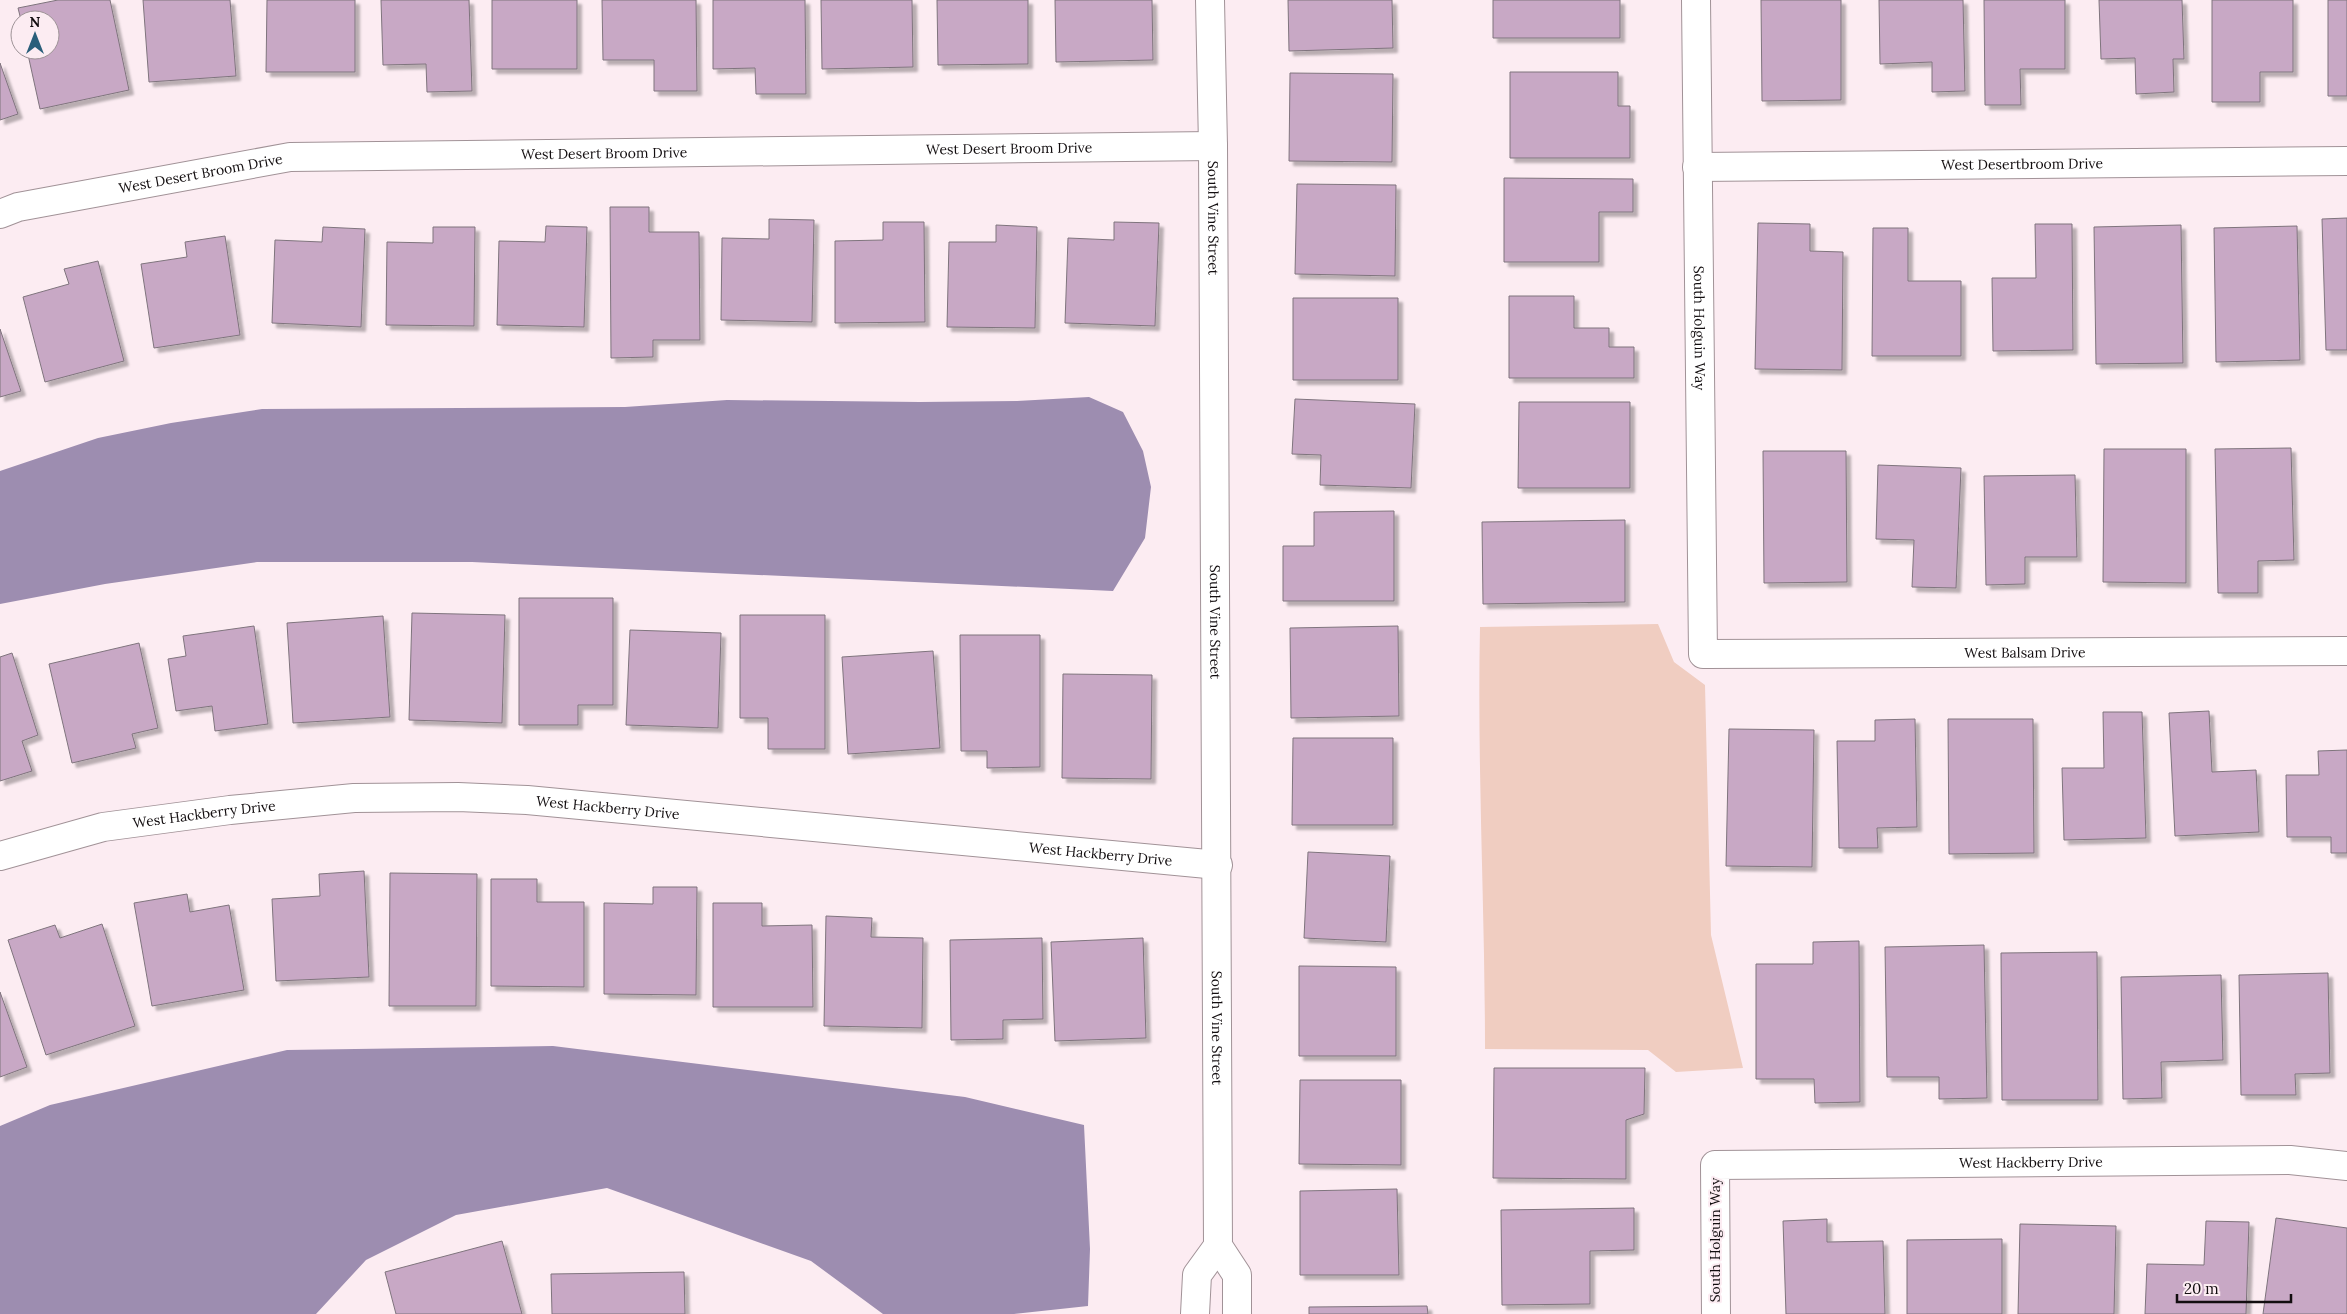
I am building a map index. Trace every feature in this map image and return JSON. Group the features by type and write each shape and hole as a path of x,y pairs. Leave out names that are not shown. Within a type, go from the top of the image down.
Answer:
{"street":[{"name":"South Vine Street","path":"1210,0 1213,146 1218,865 1218,1246"},
{"name":"South Holguin Way","path":"1696,0 1703,654"},
{"name":"West Desert Broom Drive","path":"0,214 18,207 290,157 1213,146"},
{"name":"West Desertbroom Drive","path":"1697,167 2347,161"},
{"name":"West Balsam Drive","path":"1703,654 2347,651"},
{"name":"West Hackberry Drive","path":"0,856 103,827 230,810 354,798 458,797 547,802 1218,865"},
{"name":"West Hackberry Drive","path":"1715,1165 2290,1160 2347,1166"},
{"name":"South Holguin Way","path":"1715,1165 1716,1314"},
{"path":"1195,1314 1197,1275 1218,1246 1237,1276 1237,1314"}],"shaded area":[{"path":"1089,397 1123,412 1143,451 1151,487 1145,538 1113,591 472,562 257,562 105,584 0,604 0,471 98,438 171,423 262,409 625,407 727,400 920,402 1017,401"},
{"path":"1658,624 1674,662 1705,685 1711,935 1743,1068 1676,1072 1648,1050 1485,1049 1479,680 1480,627"},
{"path":"553,1046 965,1097 1084,1125 1090,1249 1088,1306 1014,1314 883,1314 811,1261 607,1188 456,1215 366,1260 316,1314 0,1314 0,1126 50,1105 287,1050"}],"building":[{"path":"58,0 110,0 129,90 40,109 29,60 60,60 60,10 18,10 18,8"},
{"path":"143,0 230,0 236,76 149,82"},
{"path":"267,0 355,0 355,72 266,72"},
{"path":"381,0 469,0 472,91 427,92 426,64 383,65"},
{"path":"492,0 577,0 577,69 492,69"},
{"path":"602,0 696,0 697,91 654,91 654,60 603,60"},
{"path":"713,0 805,0 806,94 756,94 755,68 713,69"},
{"path":"821,0 912,0 913,67 822,69"},
{"path":"937,0 1028,0 1028,64 938,65"},
{"path":"1055,0 1152,0 1153,60 1056,62"},
{"path":"1288,0 1392,0 1393,48 1289,51"},
{"path":"1493,0 1620,0 1620,38 1493,38"},
{"path":"1761,0 1841,0 1841,100 1762,101"},
{"path":"1879,0 1963,0 1965,91 1932,92 1932,62 1880,64"},
{"path":"1984,0 2065,0 2065,69 2020,69 2021,105 1985,105"},
{"path":"2099,0 2182,0 2184,59 2173,59 2174,92 2136,94 2135,58 2101,59"},
{"path":"2212,0 2293,0 2293,72 2260,72 2260,102 2212,102"},
{"path":"2328,0 2347,0 2347,96 2328,96"},
{"path":"0,63 18,114 0,120"},
{"path":"1510,72 1618,72 1618,106 1630,106 1630,158 1510,158"},
{"path":"1290,73 1393,74 1392,162 1289,161"},
{"path":"1504,178 1633,179 1633,212 1599,212 1599,262 1504,262"},
{"path":"1297,184 1396,185 1395,276 1295,274"},
{"path":"610,207 649,207 649,232 699,232 700,340 653,340 653,357 611,358"},
{"path":"2347,218 2347,350 2326,350 2322,219"},
{"path":"769,219 814,220 812,322 721,320 722,238 769,239"},
{"path":"883,222 924,222 925,322 835,323 835,241 883,240"},
{"path":"1114,222 1159,223 1155,326 1065,323 1068,238 1114,240"},
{"path":"1758,223 1810,224 1810,251 1843,252 1842,370 1755,369"},
{"path":"2035,224 2072,224 2073,350 1993,351 1992,278 2036,278"},
{"path":"996,225 1037,227 1035,328 947,327 949,242 996,242"},
{"path":"2181,225 2183,363 2096,364 2094,227"},
{"path":"546,226 587,227 584,327 497,325 499,241 545,242"},
{"path":"2297,226 2300,360 2216,362 2214,228"},
{"path":"323,227 365,229 361,327 272,323 275,240 322,242"},
{"path":"433,227 475,227 474,326 386,325 387,242 433,243"},
{"path":"1873,228 1908,228 1908,281 1961,281 1961,356 1872,356"},
{"path":"225,236 240,335 154,348 141,264 187,257 185,242"},
{"path":"98,261 124,361 45,382 23,297 69,284 64,269"},
{"path":"1509,296 1574,296 1574,328 1609,328 1609,347 1634,347 1634,378 1509,378"},
{"path":"1293,298 1398,298 1398,380 1293,380"},
{"path":"0,329 21,391 0,397"},
{"path":"1295,399 1415,404 1411,488 1320,485 1321,455 1292,454"},
{"path":"1519,402 1630,402 1630,488 1518,488"},
{"path":"2291,448 2294,560 2258,561 2258,593 2218,593 2215,449"},
{"path":"2104,449 2186,449 2186,583 2103,582"},
{"path":"1763,451 1846,451 1847,582 1764,583"},
{"path":"1878,465 1961,468 1956,588 1912,587 1914,540 1876,539"},
{"path":"2075,475 2077,557 2025,557 2025,584 1986,585 1984,476"},
{"path":"1394,511 1394,601 1283,601 1283,546 1314,546 1314,512"},
{"path":"1625,520 1625,602 1483,604 1482,522"},
{"path":"519,598 613,598 613,705 578,705 578,725 519,725"},
{"path":"412,613 505,615 502,723 409,720"},
{"path":"740,615 825,615 825,749 768,749 768,718 740,718"},
{"path":"383,616 390,717 293,723 287,623"},
{"path":"254,626 268,724 215,731 212,706 176,711 168,659 186,656 183,636"},
{"path":"1398,626 1399,716 1291,718 1290,628"},
{"path":"630,630 721,633 718,728 626,725"},
{"path":"960,635 1040,635 1040,767 987,768 987,751 961,751"},
{"path":"139,643 158,728 132,734 136,748 72,763 49,664"},
{"path":"933,651 940,748 848,754 842,657"},
{"path":"12,653 38,735 22,741 32,771 0,781 0,657"},
{"path":"1063,674 1152,675 1151,779 1062,778"},
{"path":"2209,711 2212,772 2256,770 2259,832 2175,836 2169,713"},
{"path":"2103,712 2142,712 2146,838 2064,840 2062,768 2104,768"},
{"path":"1915,719 1917,827 1877,828 1878,848 1839,848 1837,741 1875,741 1875,720"},
{"path":"1948,719 2033,719 2034,853 1949,854"},
{"path":"1729,729 1814,730 1812,867 1726,866"},
{"path":"1293,738 1393,738 1393,825 1292,825"},
{"path":"2347,750 2347,853 2331,853 2331,837 2287,837 2286,775 2319,775 2318,751"},
{"path":"1308,852 1390,856 1386,942 1304,938"},
{"path":"364,871 369,977 276,981 272,899 320,896 319,874"},
{"path":"390,873 477,874 476,1006 389,1006"},
{"path":"491,879 537,879 537,902 584,902 584,987 491,986"},
{"path":"653,887 697,887 696,995 604,994 604,903 653,904"},
{"path":"187,894 190,912 229,905 244,990 152,1006 134,903"},
{"path":"713,903 762,903 762,926 812,925 813,1007 713,1007"},
{"path":"826,916 872,918 871,937 923,938 922,1028 824,1026"},
{"path":"102,924 135,1026 46,1055 8,940 55,925 60,938"},
{"path":"1042,938 1043,1019 1003,1020 1003,1039 951,1040 950,940"},
{"path":"1143,938 1146,1038 1055,1041 1051,942"},
{"path":"1859,941 1860,1102 1815,1103 1814,1079 1756,1079 1756,964 1813,964 1813,942"},
{"path":"1984,945 1987,1098 1939,1099 1939,1077 1887,1077 1885,947"},
{"path":"2097,952 2098,1100 2002,1100 2001,953"},
{"path":"1299,966 1396,967 1396,1056 1299,1056"},
{"path":"2328,973 2330,1073 2295,1074 2296,1095 2241,1095 2239,975"},
{"path":"2221,975 2223,1060 2161,1062 2162,1098 2123,1099 2121,977"},
{"path":"0,992 27,1067 0,1077"},
{"path":"1494,1068 1645,1068 1644,1114 1626,1120 1626,1179 1493,1178"},
{"path":"1300,1080 1401,1080 1401,1165 1299,1164"},
{"path":"1397,1189 1399,1275 1300,1275 1300,1191"},
{"path":"1634,1208 1634,1250 1590,1251 1590,1304 1502,1305 1501,1210"},
{"path":"2276,1218 2347,1228 2347,1314 2263,1314"},
{"path":"1827,1219 1827,1242 1883,1241 1885,1314 1786,1314 1783,1221"},
{"path":"2206,1221 2249,1222 2246,1314 2145,1314 2147,1264 2204,1265"},
{"path":"2020,1224 2116,1226 2114,1314 2018,1314"},
{"path":"2002,1239 2002,1314 1907,1314 1907,1240"},
{"path":"502,1241 522,1314 396,1314 385,1272"},
{"path":"684,1272 685,1314 552,1314 551,1274"},
{"path":"1427,1306 1428,1314 1309,1314 1309,1307"}]}
